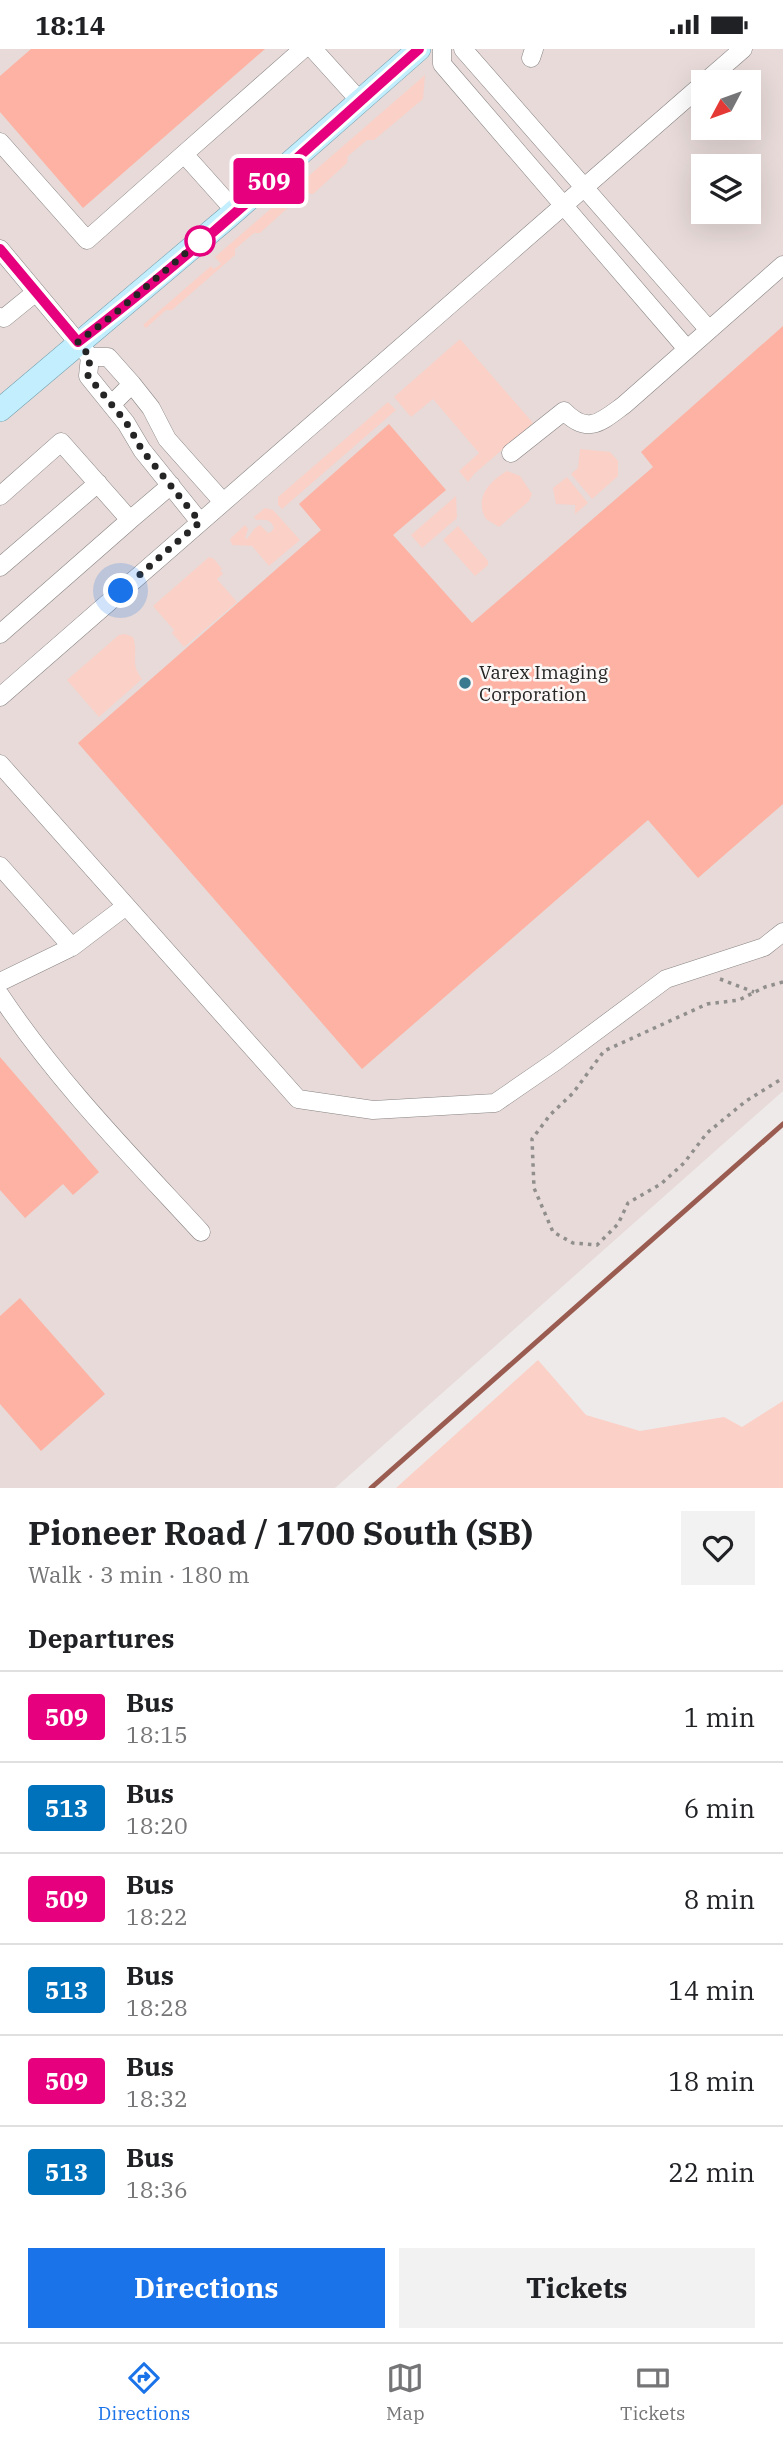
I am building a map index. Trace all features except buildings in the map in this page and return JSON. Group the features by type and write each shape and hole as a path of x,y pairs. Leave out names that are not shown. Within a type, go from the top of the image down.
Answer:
{"main road":[{"path":"0,410 84,350 112,316 419,49"}],"street":[{"path":"0,142 87,240 303,49"},
{"path":"313,49 360,101"},
{"path":"463,49 709,330"},
{"path":"719,70 743,49"},
{"path":"442,56 563,206 687,349"},
{"path":"1,695 691,94"},
{"path":"184,154 235,211"},
{"path":"0,249 84,350 88,376 126,422 142,450 200,522"},
{"path":"512,453 565,411 580,424 600,422 624,405 779,268"},
{"path":"0,317 4,318 36,292"},
{"path":"84,350 108,357 151,408 167,439 223,502"},
{"path":"112,404 132,384"},
{"path":"0,496 61,442 130,520"},
{"path":"0,567 98,483"},
{"path":"0,634 171,485"},
{"path":"0,764 298,1099 373,1109 495,1103 556,1062 666,979 764,947 783,932"},
{"path":"0,866 72,947"},
{"path":"0,982 72,947 126,906"},
{"path":"0,995 28,1037 98,1122 201,1232"}],"path":[{"path":"696,969 754,992"},
{"path":"783,982 739,1000 707,1005 604,1051 573,1093 550,1115 532,1139 534,1188 553,1232 572,1243 597,1245 618,1224 628,1203 661,1184 684,1163 707,1133 746,1101 783,1078"}],"shaded area":[{"path":"0,49 783,49 783,1091 335,1488 0,1488"},
{"path":"425,75 423,99 374,140 367,140 348,156 347,163 313,194 304,193 260,233 254,233 235,249 235,255 172,310 166,310 146,328 143,325 211,266 214,269 221,264 215,257"},
{"path":"460,339 533,423 468,482 459,471 479,453 433,399 411,417 394,397"},
{"path":"388,402 396,410 282,509 278,505 278,497"},
{"path":"580,449 610,452 618,461 618,476 592,499 571,474 578,468"},
{"path":"507,471 520,476 532,494 529,501 499,527 486,519 482,504 489,485"},
{"path":"567,477 588,503 575,514 575,505 556,504 553,488"},
{"path":"456,496 457,518 422,548 411,535"},
{"path":"265,508 273,510 300,540 269,566 252,546 232,545 230,539 245,525 248,529 247,539 260,525 268,533 271,532 274,528 271,523 267,520 256,520 254,517"},
{"path":"458,526 488,561 488,565 475,576 443,540"},
{"path":"209,557 222,569 220,570 223,574 217,579 237,602 184,647 172,633 174,630 153,606"},
{"path":"119,635 133,637 136,668 142,679 99,717 67,680"},
{"path":"538,1360 586,1415 640,1431 724,1417 742,1427 783,1401 783,1488 396,1488"}],"waterway":[{"path":"371,1488 783,1124"}],"bus line":[{"name":"509","path":"0,249 78,342 208,234 419,49"}],"place":[{"name":"Varex Imaging Corporation","path":"465,683"}],"route":[{"path":"121,591 200,522 142,450 126,422 88,376 90,357 78,342 208,234 200,241"}]}
